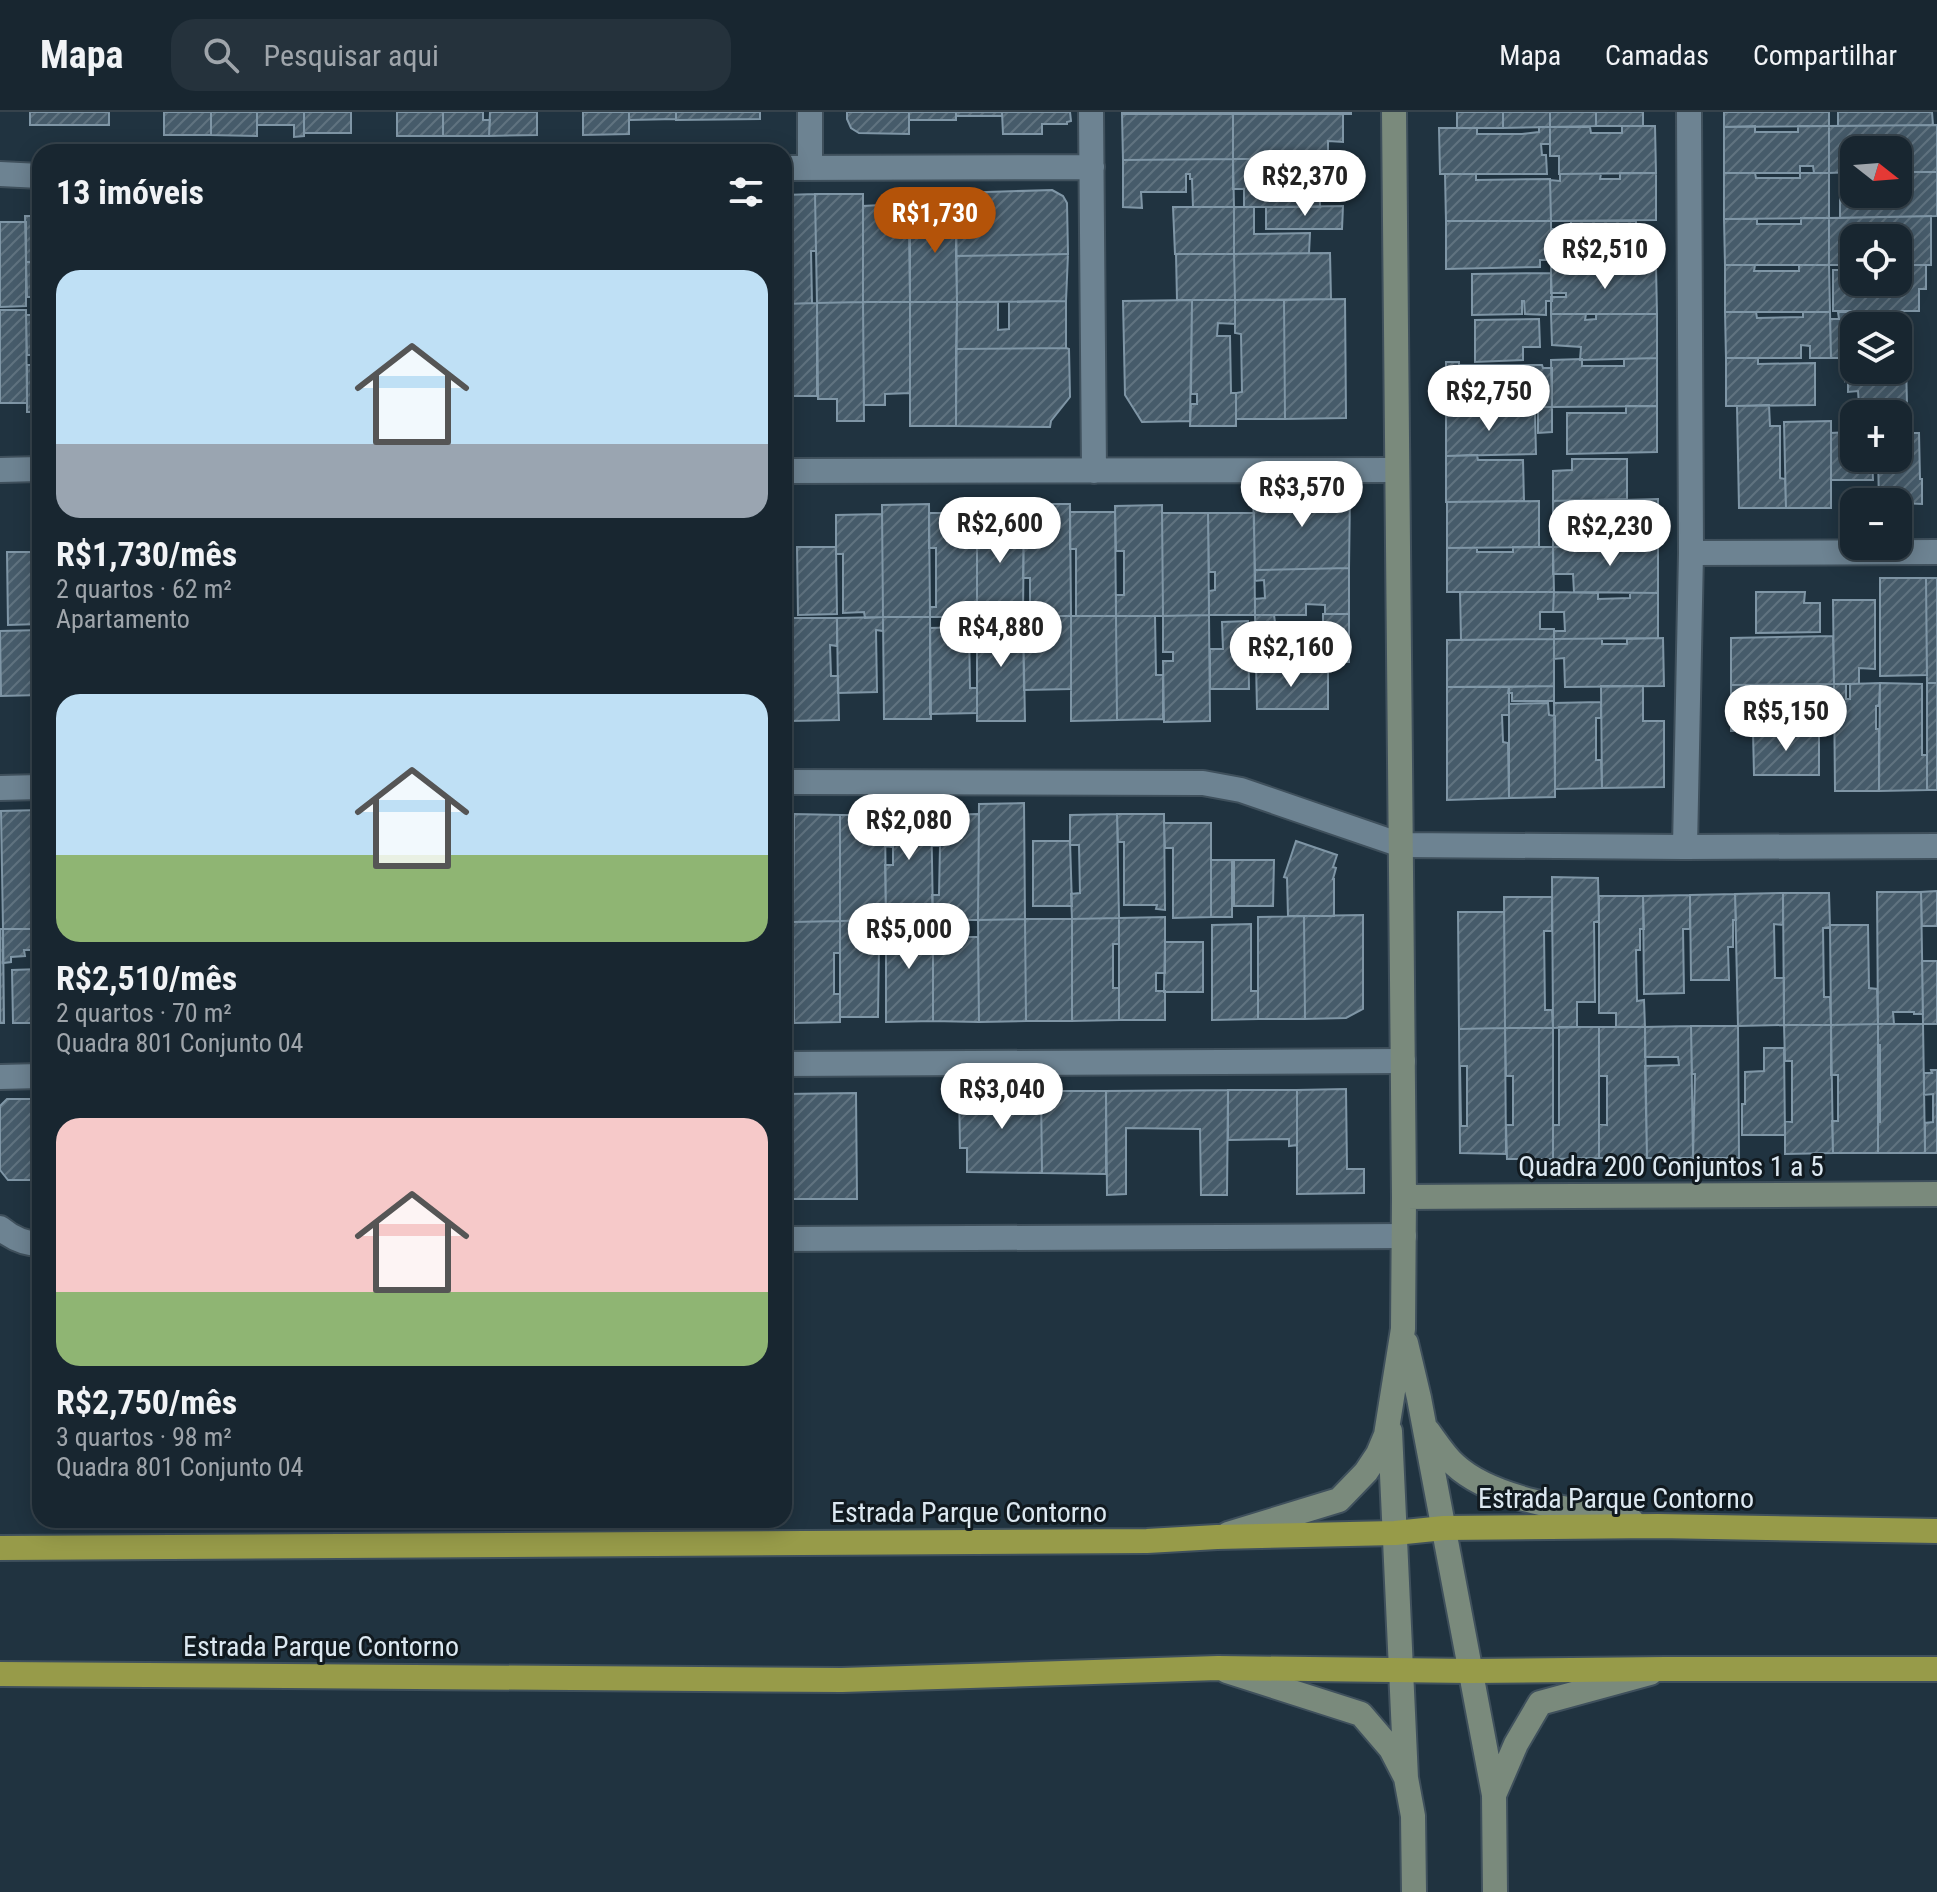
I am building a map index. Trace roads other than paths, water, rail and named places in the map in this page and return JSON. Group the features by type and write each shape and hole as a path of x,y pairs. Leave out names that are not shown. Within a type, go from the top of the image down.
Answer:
{"highway":[{"name":"Estrada Parque Contorno","path":"0,1548 1147,1541 1395,1533 1444,1528 1658,1526 1937,1531"},
{"name":"Estrada Parque Contorno","path":"0,1674 842,1680 1218,1668 1471,1671 1937,1669"}],"street":[{"path":"810,112 810,168"},
{"path":"1091,112 1094,471"},
{"path":"1217,1537 1339,1500 1366,1472 1386,1435 1403,1329 1394,112"},
{"path":"1685,847 1691,553 1689,112"},
{"path":"792,168 1092,167"},
{"path":"0,174 32,176"},
{"path":"0,470 32,469"},
{"path":"792,471 1397,470"},
{"path":"1691,553 1937,552"},
{"path":"792,782 1203,783 1241,790 1401,845 1937,846"},
{"path":"0,788 32,787"},
{"path":"792,1064 1403,1061"},
{"path":"0,1077 32,1076"},
{"name":"Quadra 200 Conjuntos 1 a 5","path":"1404,1197 1937,1194"},
{"path":"0,1228 17,1240 32,1243"},
{"path":"792,1239 1404,1236"},
{"path":"1403,1329 1494,1795 1495,1892"},
{"path":"1390,1413 1406,1778 1413,1816 1414,1892"},
{"path":"1424,1427 1455,1465 1482,1484 1519,1498 1658,1526"},
{"path":"1218,1668 1361,1714 1391,1749 1406,1778"},
{"path":"1494,1795 1516,1744 1540,1703 1665,1669"}]}
